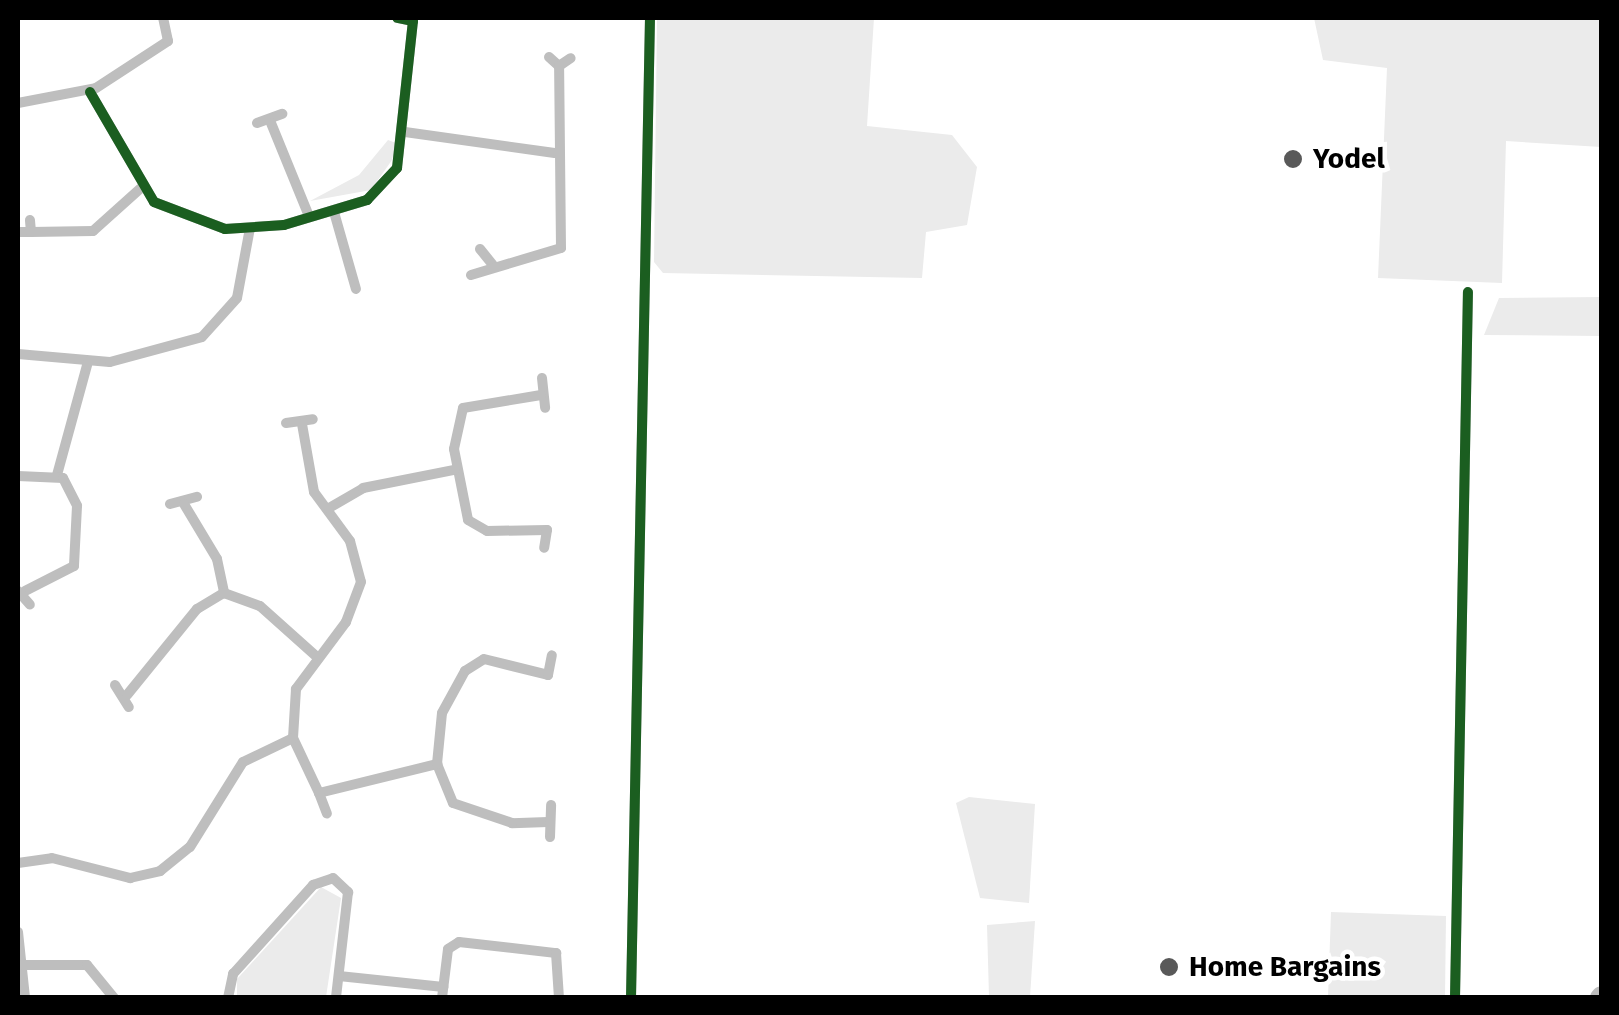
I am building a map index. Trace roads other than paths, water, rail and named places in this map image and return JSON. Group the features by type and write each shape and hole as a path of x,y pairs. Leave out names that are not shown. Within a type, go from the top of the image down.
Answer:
{"street":[{"path":"18,103 90,92 168,40 163,18"},
{"path":"90,92 140,188 190,220 249,233 334,212 385,186 406,132 413,19 397,18"},
{"path":"631,998 650,18"},
{"path":"549,57 559,66"},
{"path":"559,66 571,58"},
{"path":"471,275 560,250 555,152 559,66"},
{"path":"257,123 271,124 282,114"},
{"path":"271,124 309,216"},
{"path":"406,132 555,152"},
{"path":"18,232 30,226 93,231 121,215 140,188"},
{"path":"334,212 356,289"},
{"path":"18,354 88,362 151,355 219,326 243,285 249,233"},
{"path":"480,248 493,266"},
{"path":"1455,998 1468,292"},
{"path":"57,475 88,362"},
{"path":"542,378 544,408"},
{"path":"542,395 464,408 454,470 476,528 546,530 544,548"},
{"path":"286,423 308,422 309,478 328,508 361,582 346,622 316,656 296,689 294,738 327,814"},
{"path":"328,508 362,488 454,470"},
{"path":"18,476 57,475"},
{"path":"30,605 21,591 63,577 77,559 76,499 57,475"},
{"path":"170,504 184,504 197,496"},
{"path":"184,504 220,566 224,593"},
{"path":"224,593 260,606 316,656"},
{"path":"115,685 128,701 197,609 224,593"},
{"path":"548,822 512,823 453,804 437,764 442,713 476,662 552,679 552,654"},
{"path":"18,863 52,858 130,878 160,871 190,846 243,762 294,738"},
{"path":"319,793 437,764"},
{"path":"550,837 551,806"},
{"path":"228,998 233,974 322,879 348,892 336,998"},
{"path":"18,932 24,998"},
{"path":"339,976 443,992 451,944 493,945 560,956 559,998"},
{"path":"22,965 87,965 114,998"}],"place":[{"name":"Yodel","path":"1293,159"},
{"name":"Home Bargains","path":"1169,967"}]}
